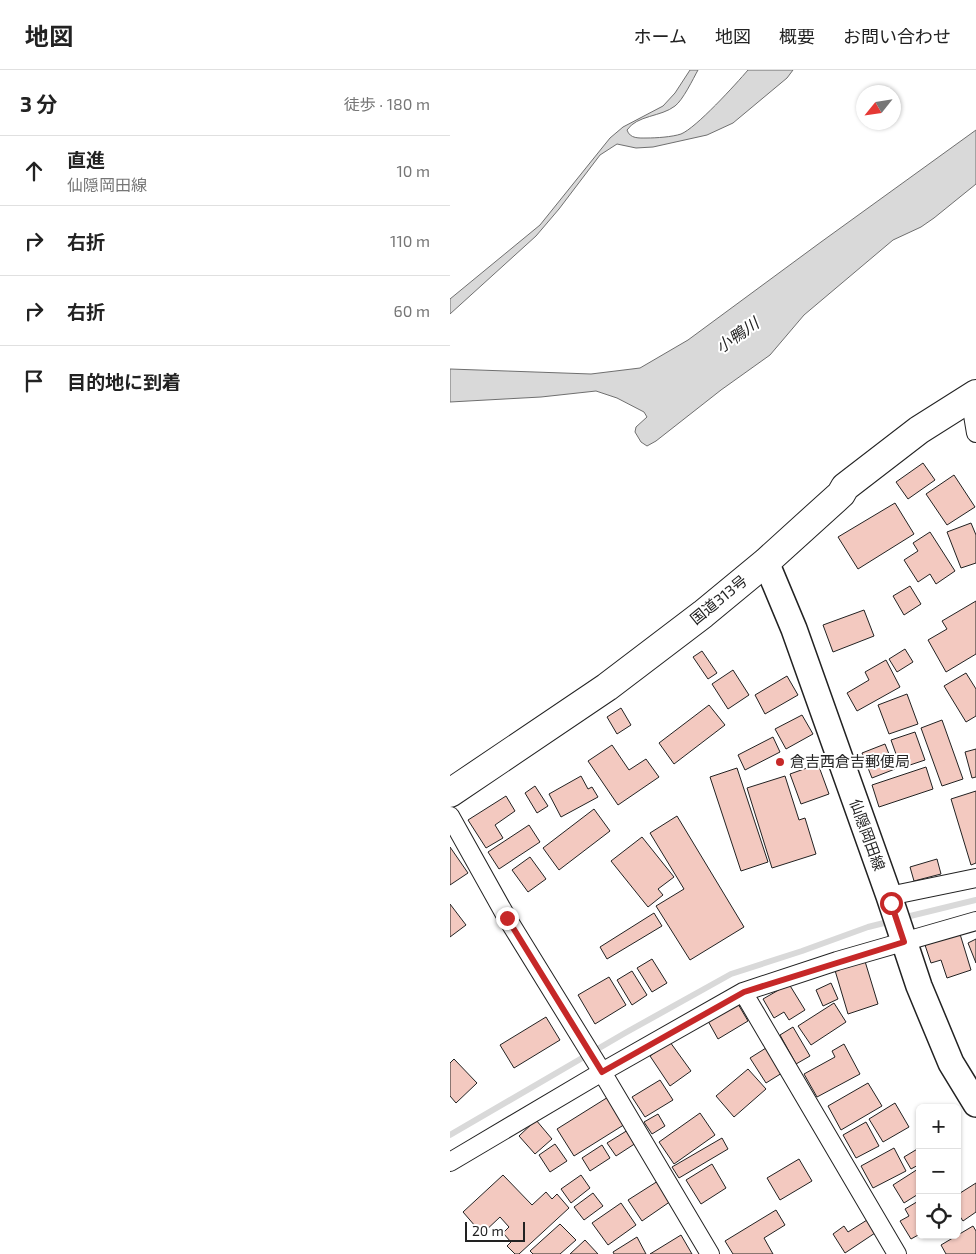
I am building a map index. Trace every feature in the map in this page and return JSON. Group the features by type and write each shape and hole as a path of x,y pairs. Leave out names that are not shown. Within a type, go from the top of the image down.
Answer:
{"highway":[{"name":"国道313号","path":"450,793 606,687 703,614 766,562 841,494 845,487 919,430 973,395"}],"main road":[{"name":"仙隠岡田線","path":"766,562 794,629 890,900 918,986 952,1063 976,1104"}],"street":[{"path":"973,395 976,433"},
{"path":"450,816 507,918 602,1072 710,1254"},
{"path":"890,900 976,878"},
{"path":"450,1162 602,1072 744,992 903,938 976,921"},
{"path":"744,992 897,1254"}],"water":[{"path":"690,70 698,70 678,103 669,110 637,121 631,125 627,130 630,135 638,138 651,138 681,134 706,115 748,70 793,70 787,78 733,123 707,135 653,147 636,148 617,144 600,155 536,236 450,314 450,299 540,225 610,138 623,127 663,106 675,93"},
{"name":"小鴨川","path":"976,130 976,184 921,227 893,240 804,315 770,355 647,446 641,442 635,432 636,427 647,417 644,412 617,398 596,391 541,397 450,402 450,369 591,374 640,368 688,340"}],"building":[{"path":"923,463 935,480 908,499 896,482"},
{"path":"954,475 975,507 947,525 926,494"},
{"path":"895,503 914,534 858,569 838,537"},
{"path":"971,523 976,535 976,563 961,568 947,532"},
{"path":"930,532 955,571 936,584 930,574 918,582 904,560 918,551 913,543"},
{"path":"910,586 921,604 904,615 893,596"},
{"path":"976,601 976,654 946,672 928,640 947,629 942,621"},
{"path":"864,610 874,636 833,652 823,625"},
{"path":"905,649 913,662 897,672 889,659"},
{"path":"702,651 717,673 708,679 693,657"},
{"path":"886,660 900,687 857,711 847,693 869,680 865,672"},
{"path":"733,670 749,695 728,709 712,684"},
{"path":"966,673 976,689 976,716 966,722 944,686"},
{"path":"787,676 798,695 765,714 755,695"},
{"path":"907,694 918,724 889,734 878,705"},
{"path":"709,705 725,725 674,764 659,743"},
{"path":"621,708 631,725 617,734 607,717"},
{"path":"802,715 813,734 786,749 775,729"},
{"path":"942,720 963,779 942,786 921,728"},
{"path":"915,732 925,760 901,768 891,740"},
{"path":"773,737 780,752 745,770 738,755"},
{"path":"885,744 895,769 872,778 862,753"},
{"path":"612,745 629,770 646,759 659,777 618,805 588,761"},
{"path":"976,749 976,777 972,778 965,752"},
{"path":"818,764 829,794 801,804 790,774"},
{"path":"926,767 933,789 879,807 872,785"},
{"path":"737,768 768,862 741,871 710,777"},
{"path":"581,776 588,789 592,787 598,797 561,817 549,794"},
{"path":"785,776 799,820 805,818 816,854 772,868 747,788"},
{"path":"535,786 548,806 537,813 525,793"},
{"path":"976,791 976,863 971,865 951,799"},
{"path":"506,796 515,811 495,825 503,838 486,848 468,820"},
{"path":"594,809 610,831 559,870 543,848"},
{"path":"677,816 744,927 690,960 656,906 684,889 650,833"},
{"path":"529,825 540,842 499,869 488,852"},
{"path":"642,837 674,877 658,889 663,895 648,907 611,861"},
{"path":"450,847 468,873 450,885"},
{"path":"530,857 546,879 528,892 512,870"},
{"path":"937,859 941,874 914,881 910,867"},
{"path":"450,904 466,925 450,937"},
{"path":"654,913 662,926 607,959 600,947"},
{"path":"960,934 971,970 947,978 941,960 931,963 925,945"},
{"path":"976,939 976,963 968,943"},
{"path":"864,958 878,1004 848,1014 834,967"},
{"path":"652,959 667,983 652,992 637,968"},
{"path":"632,971 647,995 632,1005 617,980"},
{"path":"609,977 626,1005 595,1024 578,995"},
{"path":"831,983 838,999 823,1006 816,990"},
{"path":"789,984 805,1010 789,1020 784,1012 774,1018 763,999"},
{"path":"834,1003 846,1022 811,1045 798,1026"},
{"path":"738,1004 748,1021 718,1039 708,1021"},
{"path":"546,1017 560,1040 514,1068 500,1045"},
{"path":"793,1027 810,1056 796,1064 780,1035"},
{"path":"670,1042 691,1071 670,1086 650,1056"},
{"path":"844,1044 860,1074 817,1097 804,1074 835,1057 832,1051"},
{"path":"766,1048 782,1073 766,1083 750,1058"},
{"path":"454,1059 477,1083 456,1103 450,1096 450,1063"},
{"path":"748,1069 766,1089 734,1117 716,1096"},
{"path":"660,1080 673,1100 645,1117 632,1097"},
{"path":"868,1083 882,1106 841,1130 828,1106"},
{"path":"613,1094 630,1121 574,1156 557,1129"},
{"path":"895,1103 909,1127 883,1142 869,1119"},
{"path":"700,1113 715,1135 674,1164 659,1142"},
{"path":"658,1114 665,1126 652,1134 644,1122"},
{"path":"536,1120 552,1139 535,1154 519,1136"},
{"path":"866,1122 879,1146 856,1158 843,1135"},
{"path":"628,1130 636,1143 616,1156 607,1143"},
{"path":"722,1138 728,1149 679,1178 672,1167"},
{"path":"555,1144 567,1161 550,1172 539,1155"},
{"path":"602,1145 610,1158 590,1171 582,1158"},
{"path":"894,1148 906,1171 873,1188 861,1166"},
{"path":"916,1150 916,1166 911,1169 904,1157"},
{"path":"799,1159 812,1181 780,1200 767,1178"},
{"path":"712,1164 726,1188 701,1204 686,1180"},
{"path":"916,1170 916,1196 904,1203 893,1185"},
{"path":"503,1175 532,1205 546,1192 552,1199 557,1194 569,1208 519,1254 515,1254 507,1246 511,1242 503,1233 509,1227 500,1217 482,1234 463,1212"},
{"path":"581,1175 590,1188 571,1203 561,1189"},
{"path":"658,1181 671,1201 642,1221 628,1200"},
{"path":"976,1183 976,1212 963,1221 961,1218 961,1192"},
{"path":"593,1193 603,1206 584,1220 574,1207"},
{"path":"916,1202 916,1236 911,1239 900,1221 909,1216 905,1209"},
{"path":"621,1203 636,1225 608,1245 592,1223"},
{"path":"776,1210 785,1225 764,1238 773,1254 733,1254 725,1241"},
{"path":"867,1220 875,1233 845,1253 833,1234 844,1226 848,1232"},
{"path":"560,1224 576,1240 560,1254 533,1254 530,1251"},
{"path":"973,1226 976,1231 976,1254 946,1254 941,1245 951,1239 961,1239 961,1233"},
{"path":"681,1235 692,1254 650,1254"},
{"path":"637,1237 646,1254 614,1254 613,1252"},
{"path":"585,1240 598,1254 570,1254"}],"waterway":[{"path":"902,918 976,900"},
{"path":"450,1135 625,1033 731,974 868,927 892,921"}],"place":[{"name":"倉吉西倉吉郵便局","path":"780,762"}],"route":[{"path":"507,918 602,1072 744,992 904,942 891,903"}]}
